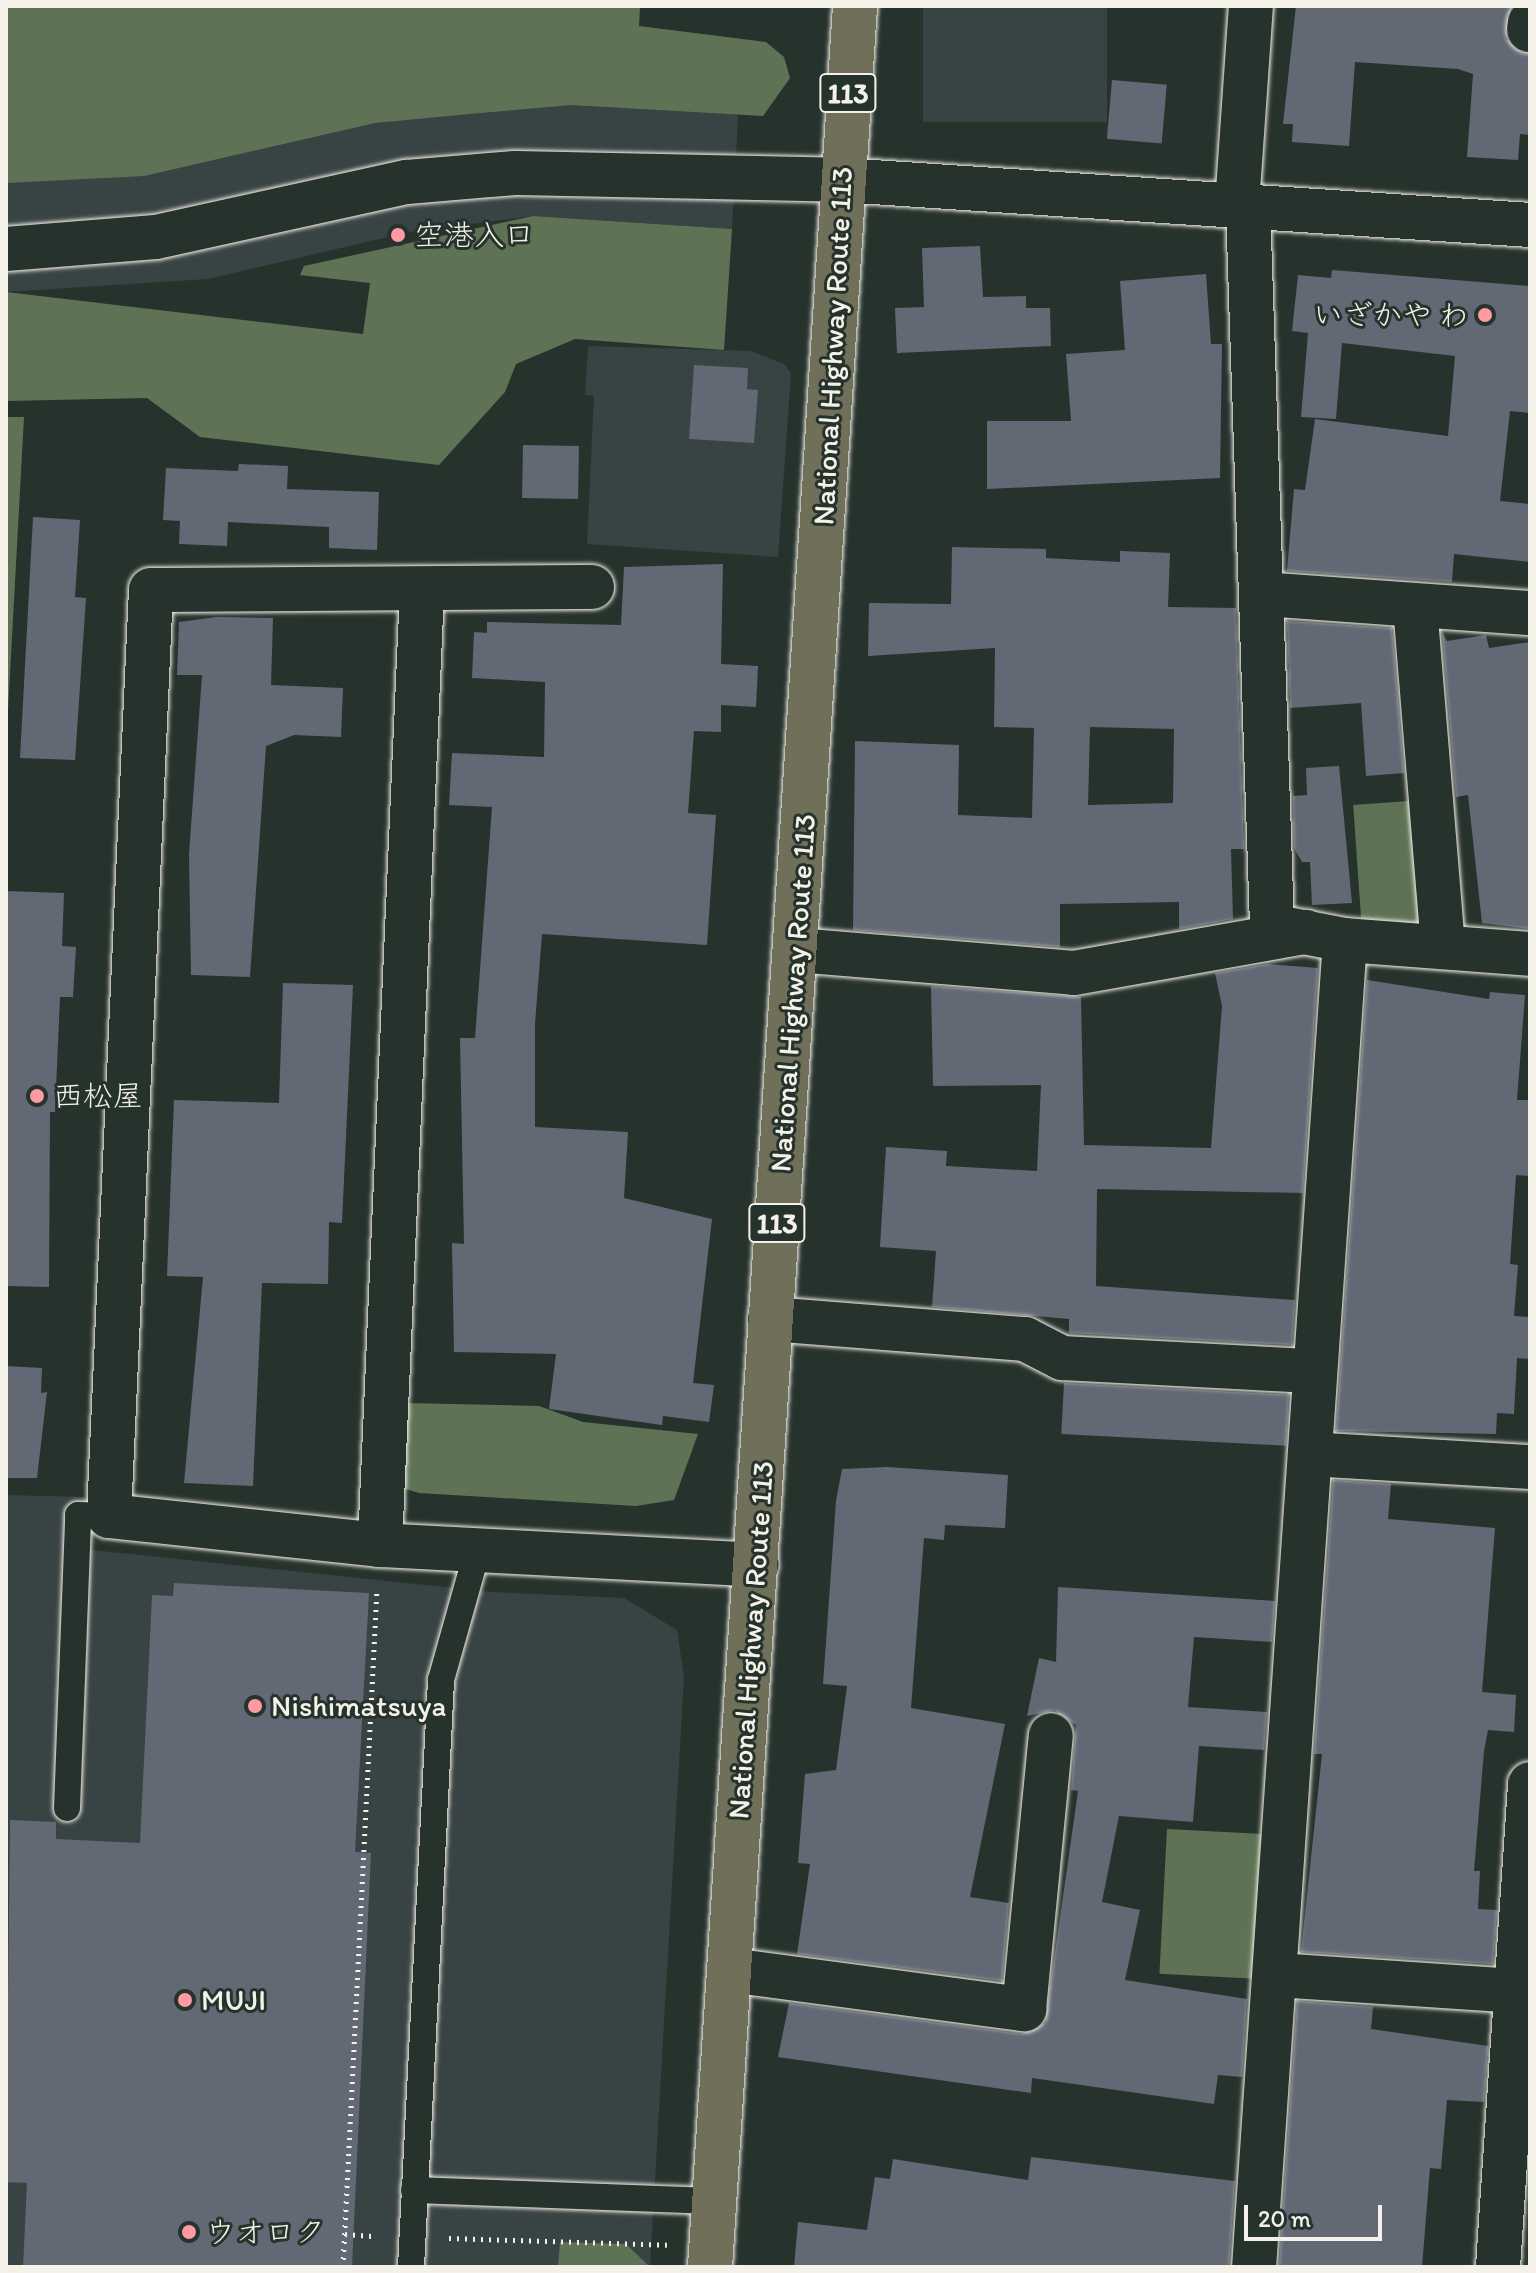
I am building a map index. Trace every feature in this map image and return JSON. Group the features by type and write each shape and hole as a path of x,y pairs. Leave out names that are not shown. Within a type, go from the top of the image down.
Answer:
{"highway":[{"name":"National Highway Route 113","path":"710,2267 855,6"}],"street":[{"path":"1251,6 1243,206 1262,594 1272,926 1329,936 1530,954"},
{"path":"1529,30 1530,22"},
{"path":"6,249 156,237 407,182 515,173 842,180 1530,225"},
{"path":"592,587 151,590 109,1516 380,1545 756,1565"},
{"path":"380,1545 422,589"},
{"path":"1262,594 1530,613"},
{"path":"1415,606 1443,947"},
{"path":"796,950 1074,973 1329,936"},
{"path":"1254,2267 1310,1454 1329,936"},
{"path":"770,1319 1025,1339 1062,1358 1313,1371"},
{"path":"1310,1454 1530,1467"},
{"path":"730,1970 1024,2009 1051,1735"},
{"path":"1498,2267 1523,1992 1530,1784"},
{"path":"1276,1975 1523,1992"}],"lane":[{"path":"67,1808 78,1515 109,1516"},
{"path":"411,2267 441,1680 477,1552"},
{"path":"414,2190 714,2201"}],"path":[{"path":"343,2267 377,1588 391,1588"},
{"path":"345,2234 385,2236"},
{"path":"440,2237 671,2245"}],"shaded area":[{"path":"6,6 640,6 638,26 742,42 732,229 533,216 409,232 208,279 6,292"},
{"path":"923,6 1107,6 1107,122 923,122"},
{"path":"588,346 750,351 784,364 791,373 778,557 587,544 594,396 585,395"},
{"path":"6,1495 85,1497 83,1549 492,1592 624,1598 677,1630 684,1676 650,2267 6,2267"}],"green space":[{"path":"6,6 640,6 639,26 766,42 784,57 790,78 763,116 572,105 480,113 375,123 144,176 6,183"},
{"path":"533,216 732,229 724,350 575,339 516,364 505,392 439,465 200,437 147,398 6,401 6,292 363,334 370,283 300,275 304,266"},
{"path":"6,417 24,417 7,729 6,729"},
{"path":"1423,800 1433,940 1363,945 1353,805"},
{"path":"404,1403 539,1406 583,1422 698,1434 674,1500 636,1506 419,1493 399,1487"},
{"path":"1167,1829 1268,1834 1260,1979 1159,1974"},
{"path":"560,2242 626,2244 650,2267 558,2267"}],"building":[{"path":"1296,6 1511,6 1506,39 1530,54 1530,135 1520,134 1518,160 1467,157 1473,74 1458,69 1355,62 1349,146 1292,142 1293,124 1283,124"},
{"path":"1112,80 1167,85 1162,144 1107,139"},
{"path":"980,246 983,297 1026,296 1026,308 1050,308 1051,346 897,353 895,308 924,307 922,248"},
{"path":"1332,270 1530,286 1530,413 1510,411 1500,501 1530,504 1530,562 1454,554 1452,582 1287,571 1294,489 1305,490 1315,419 1448,436 1455,356 1342,343 1336,419 1301,417 1308,333 1292,331 1298,275 1331,278"},
{"path":"1206,274 1211,344 1222,344 1220,478 987,489 987,421 1071,421 1066,354 1125,350 1120,281"},
{"path":"694,365 748,368 747,389 758,390 754,443 689,439"},
{"path":"523,445 579,446 578,499 522,498"},
{"path":"239,464 288,466 287,489 379,492 377,550 329,548 329,527 228,522 227,546 179,544 180,521 163,520 166,468 238,471"},
{"path":"33,517 80,520 75,597 86,598 75,760 20,758"},
{"path":"952,547 1046,549 1046,558 1120,562 1120,551 1170,553 1168,607 1236,608 1244,849 1231,849 1233,919 1179,929 1179,902 1060,904 1060,947 853,930 855,741 959,745 958,815 1032,818 1034,728 994,727 995,648 868,656 869,603 951,604","holes":["1090,727 1174,729 1173,803 1088,805"]},
{"path":"723,564 721,664 758,666 756,707 721,705 721,732 694,731 688,813 716,815 707,945 542,934 535,1024 535,1127 628,1132 624,1198 712,1219 693,1383 714,1385 709,1422 663,1416 662,1425 549,1409 556,1354 454,1352 452,1243 464,1244 460,1038 475,1038 492,807 449,805 452,753 544,757 545,682 472,678 474,632 487,633 487,622 621,625 624,567"},
{"path":"217,617 273,618 271,685 343,688 341,737 294,735 266,746 250,977 191,975 189,854 202,675 177,675 179,622"},
{"path":"1287,621 1392,628 1404,773 1366,776 1361,703 1290,708"},
{"path":"1442,632 1447,641 1486,635 1489,648 1530,642 1530,929 1482,923 1468,795 1456,797"},
{"path":"1339,766 1352,903 1312,905 1310,862 1302,862 1294,848 1293,796 1307,795 1306,768"},
{"path":"6,891 64,893 62,946 76,947 73,997 60,997 55,1112 50,1112 49,1287 6,1286"},
{"path":"1268,964 1318,968 1303,1193 1097,1189 1096,1286 1295,1300 1292,1345 1069,1333 1069,1319 932,1307 936,1251 880,1247 886,1147 947,1151 946,1166 1037,1171 1041,1085 933,1086 931,986 1081,997 1084,1145 1211,1148 1222,1006 1215,973"},
{"path":"1367,980 1489,999 1490,992 1525,995 1517,1100 1530,1100 1530,1176 1516,1175 1510,1264 1518,1265 1514,1316 1530,1317 1530,1359 1517,1358 1514,1414 1497,1413 1496,1434 1336,1431"},
{"path":"283,983 353,985 342,1223 329,1222 328,1284 262,1283 253,1486 184,1483 203,1277 167,1276 174,1100 279,1103"},
{"path":"6,1366 42,1368 41,1393 47,1392 37,1478 6,1478"},
{"path":"1064,1383 1289,1395 1286,1446 1061,1434"},
{"path":"887,1467 1008,1475 1005,1528 945,1525 944,1540 924,1538 911,1708 1005,1724 970,1897 1009,1903 1002,1981 797,1954 810,1864 798,1863 805,1774 836,1770 847,1686 823,1684 836,1501 842,1469"},
{"path":"1333,1480 1391,1484 1388,1519 1495,1528 1482,1692 1516,1695 1514,1732 1488,1730 1484,1751 1474,1871 1480,1871 1478,1909 1497,1910 1493,1964 1301,1952 1322,1754 1314,1754"},
{"name":"MUJI","path":"174,1583 369,1593 355,1852 371,1853 352,2267 23,2267 27,2183 6,2182 10,1820 56,1822 56,1839 140,1843 152,1595 173,1596"},
{"path":"1058,1587 1275,1601 1272,1642 1194,1637 1188,1707 1267,1712 1264,1750 1199,1746 1193,1822 1119,1816 1102,1902 1140,1910 1125,1980 1247,1999 1242,2077 1218,2075 1214,2104 1032,2078 1031,2093 778,2057 789,2003 1021,2034 1045,2023 1078,1791 1071,1790 1076,1725 1054,1710 1027,1716 1039,1658 1056,1662"},
{"path":"1297,2001 1373,2007 1371,2029 1488,2046 1484,2102 1447,2100 1441,2169 1430,2168 1422,2267 1279,2267"},
{"path":"1031,2157 1235,2181 1229,2267 794,2267 798,2222 867,2230 875,2177 890,2179 893,2159 1028,2180"}],"place":[{"name":"空港入口","path":"398,235"},
{"name":"いざかや わ","path":"1485,315"},
{"name":"西松屋","path":"37,1096"},
{"name":"Nishimatsuya","path":"255,1706"},
{"name":"MUJI","path":"185,2000"},
{"name":"ウオロク","path":"189,2232"}]}
